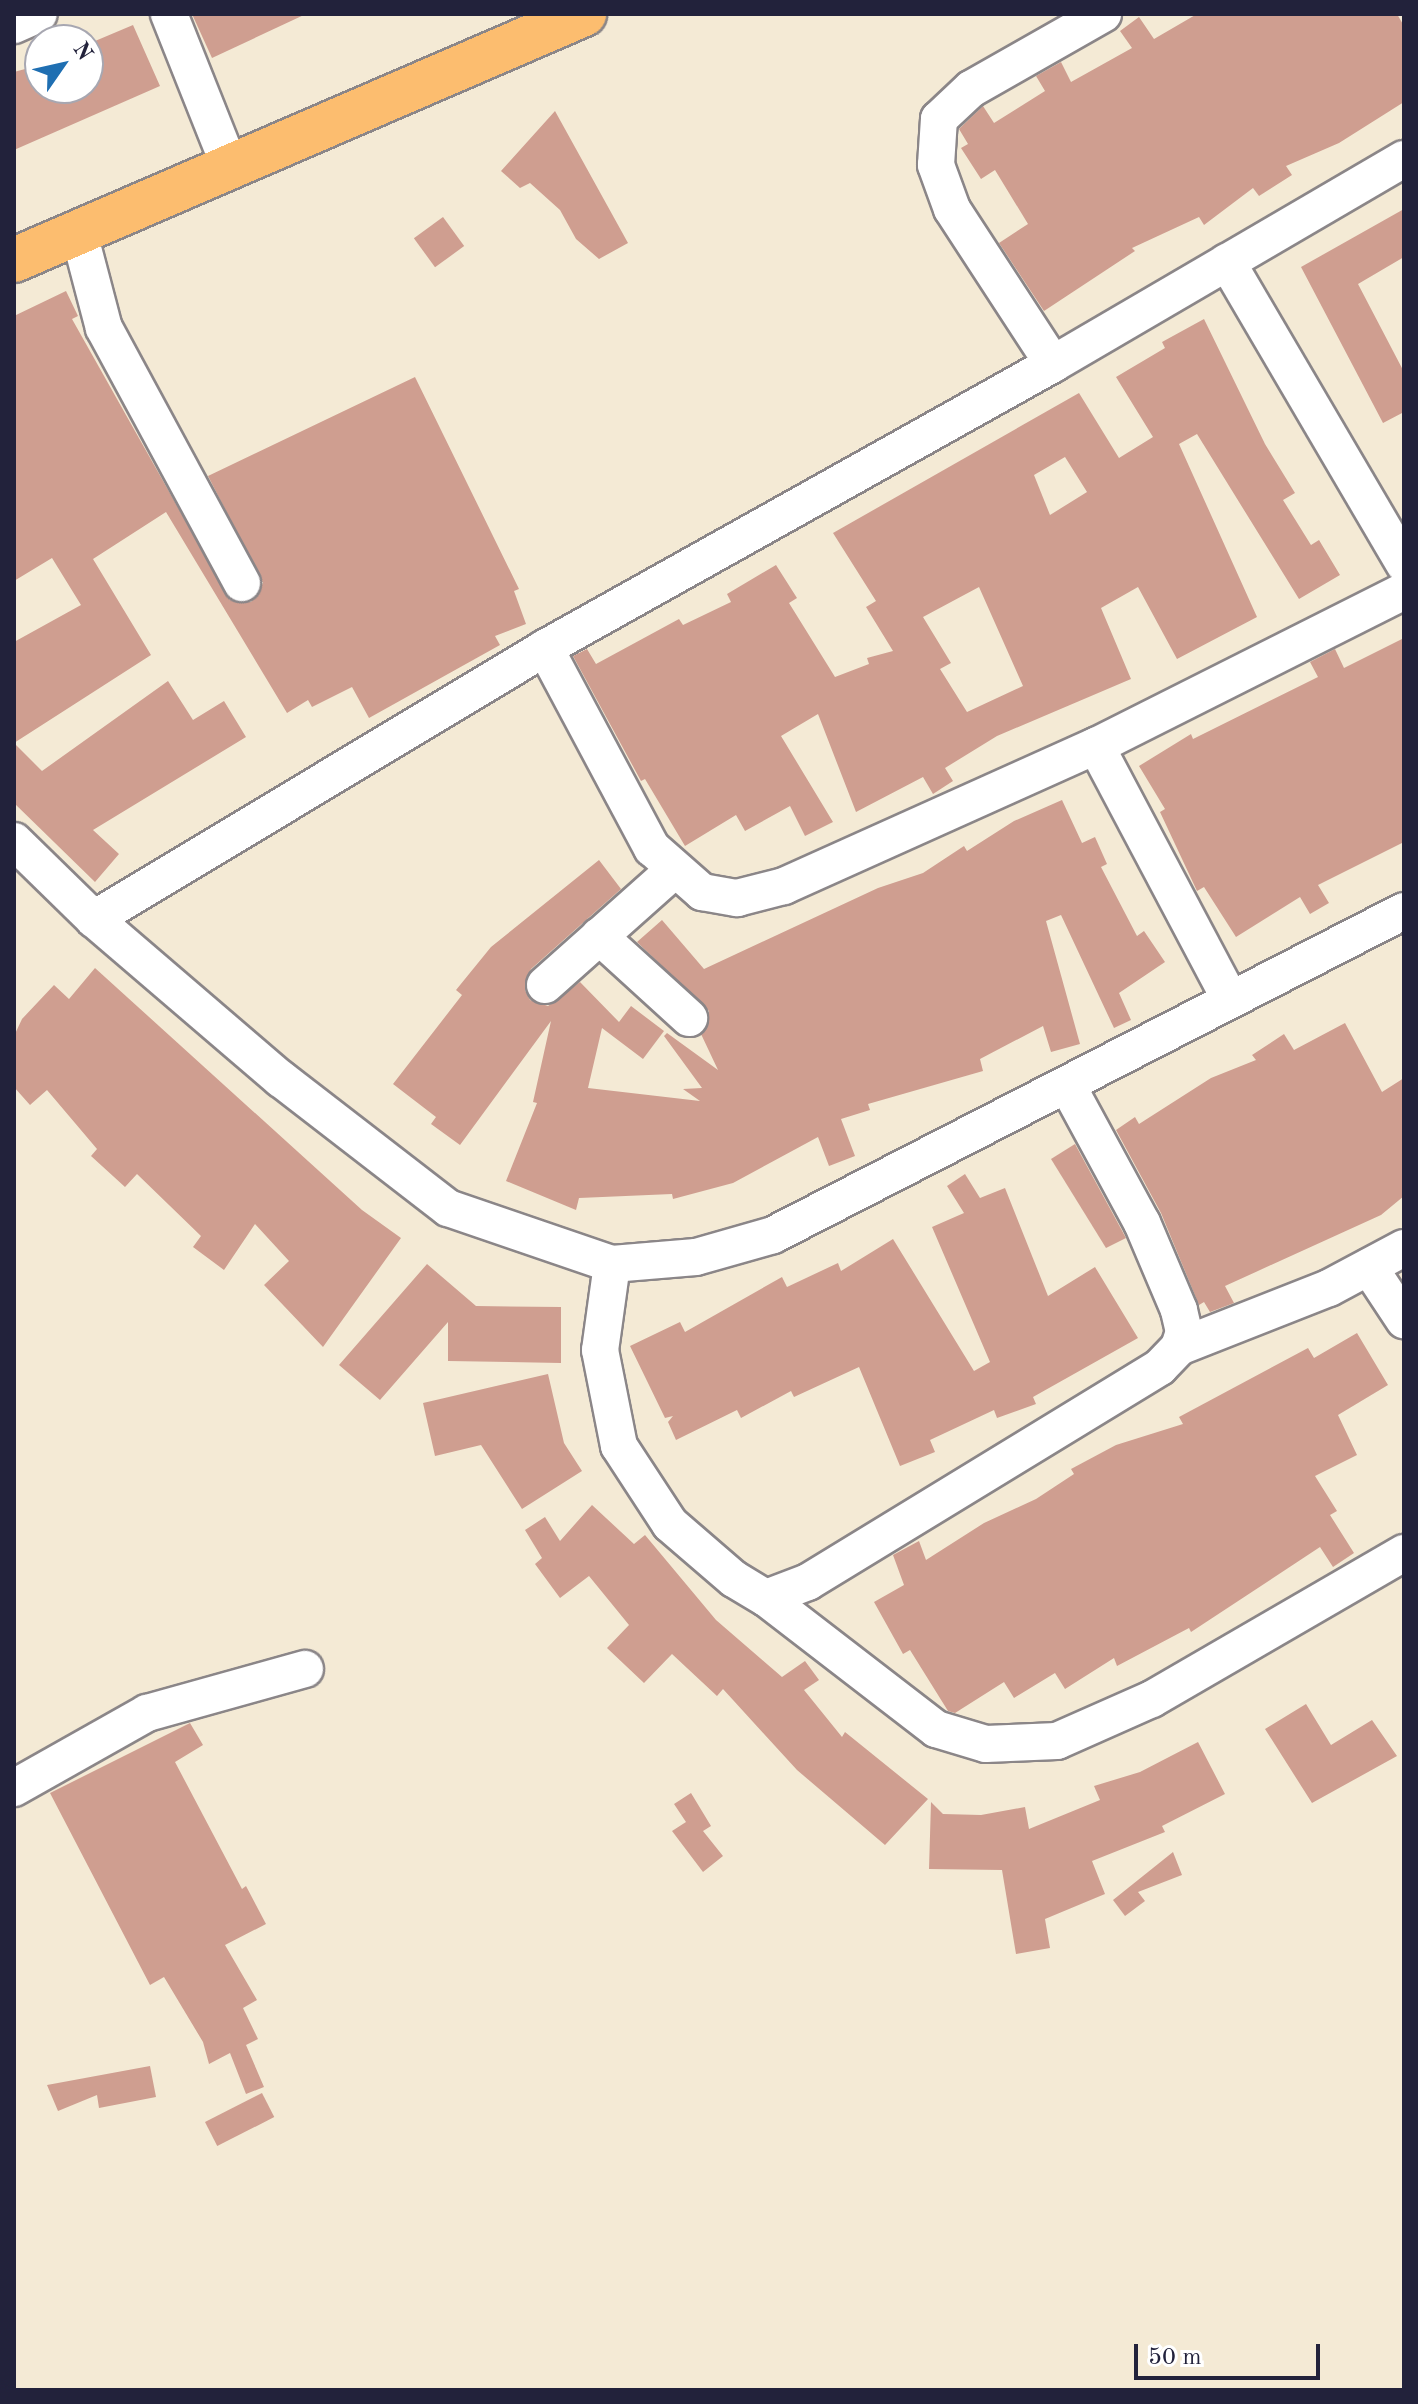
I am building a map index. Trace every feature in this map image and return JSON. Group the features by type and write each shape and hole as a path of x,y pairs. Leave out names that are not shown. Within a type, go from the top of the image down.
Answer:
{"main road":[{"path":"14,260 584,14"}],"street":[{"path":"14,25 39,14"},
{"path":"169,14 229,165"},
{"path":"1053,364 952,209 936,165 939,119 971,89 1103,14"},
{"path":"94,919 545,648 1053,364 1404,159"},
{"path":"79,233 104,328 242,583"},
{"path":"1227,262 1404,564"},
{"path":"545,648 652,848 702,892 737,898 784,886 1096,746 1404,591"},
{"path":"1096,746 1229,997"},
{"path":"14,841 94,919 281,1079 448,1208 612,1264 696,1257 773,1235 1067,1085 1229,997 1404,911"},
{"path":"545,985 675,869"},
{"path":"599,936 689,1018"},
{"path":"1067,1085 1142,1223 1179,1310 1184,1332 1179,1347"},
{"path":"766,1598 835,1565 1160,1367 1179,1347 1329,1288 1404,1248"},
{"path":"612,1264 600,1350 619,1446 670,1524 734,1579 766,1598 936,1729 986,1744 1057,1741 1152,1699 1404,1553"},
{"path":"1369,1267 1404,1320"},
{"path":"14,1788 147,1713 305,1669"}],"building":[{"path":"192,14 306,14 212,58"},
{"path":"1197,14 1397,14 1404,26 1404,102 1339,143 1286,166 1292,175 1259,196 1253,188 1204,225 1199,217 1132,248 1135,251 1044,311 999,243 1028,224 995,170 981,179 961,148 968,144 959,129 983,106 994,123 1045,91 1036,76 1061,62 1071,82 1132,48 1120,31 1139,17 1154,39"},
{"path":"133,25 160,86 14,150 14,72 24,69 24,104 104,104 104,37"},
{"path":"555,111 628,243 599,259 576,239 560,210 530,183 520,188 501,171"},
{"path":"1404,209 1404,257 1358,284 1404,372 1404,412 1383,423 1301,267"},
{"path":"443,217 464,246 435,267 414,238"},
{"path":"66,291 78,316 72,319 230,600 251,602 263,583 208,476 415,377 519,589 514,591 526,624 495,636 500,645 369,718 352,687 312,707 308,700 287,713 166,512 93,559 151,655 14,743 14,642 81,605 52,558 14,581 14,316"},
{"path":"1204,319 1265,444 1295,493 1283,500 1311,545 1319,540 1340,575 1299,599 1197,434 1179,444 1257,617 1177,659 1138,587 1101,608 1131,679 997,736 945,768 953,781 933,794 923,777 856,812 818,714 781,736 833,822 805,836 790,806 745,831 736,815 685,846 645,779 641,781 573,656 587,649 596,664 679,619 683,625 731,602 727,594 776,565 797,598 789,603 835,677 869,664 867,658 893,651 866,607 876,601 833,533 1079,393 1119,458 1153,437 1116,377 1165,348 1162,342","holes":["1065,457 1087,492 1050,515 1034,475","979,587 1023,686 967,712 940,669 951,663 923,617"]},
{"path":"1404,638 1404,842 1318,885 1329,903 1310,914 1300,897 1236,937 1204,887 1197,891 1160,812 1165,809 1139,766 1191,734 1193,739 1318,677 1310,662 1335,649 1344,668"},
{"path":"168,681 193,720 224,701 246,737 93,830 119,854 95,882 14,803 14,743 42,771"},
{"path":"1062,800 1082,843 1095,837 1107,864 1101,867 1137,936 1144,931 1165,962 1119,993 1131,1020 1114,1028 1061,915 1046,921 1080,1044 1051,1052 1043,1026 980,1059 983,1071 868,1104 870,1110 841,1119 855,1156 829,1166 818,1137 733,1183 673,1199 672,1194 579,1198 576,1210 506,1181 537,1103 533,1102 551,1021 460,1145 431,1124 436,1117 393,1084 462,995 456,990 491,947 599,860 621,889 531,969 525,990 530,1000 548,1006 580,982 619,1022 631,1006 664,1031 643,1059 602,1028 588,1088 700,1101 683,1089 702,1088 664,1036 667,1033 718,1070 701,1034 709,1023 709,1011 637,942 662,920 704,969 878,888 923,873 964,846 967,851 1014,821"},
{"path":"95,968 362,1210 401,1238 323,1347 264,1285 289,1261 255,1224 224,1270 193,1247 201,1236 137,1174 125,1187 91,1156 97,1149 47,1090 30,1105 14,1087 14,1036 22,1019 54,985 69,999"},
{"path":"1345,1023 1382,1092 1404,1078 1404,1196 1381,1215 1225,1286 1234,1303 1210,1312 1204,1302 1199,1305 1161,1213 1116,1130 1135,1117 1139,1124 1211,1078 1256,1060 1252,1055 1284,1034 1294,1050"},
{"path":"1075,1144 1126,1238 1106,1248 1051,1159"},
{"path":"965,1174 980,1198 1005,1188 1048,1296 1095,1267 1138,1338 1033,1397 1036,1404 997,1418 994,1410 930,1440 935,1452 900,1466 859,1367 794,1397 791,1391 741,1418 737,1410 676,1440 668,1422 673,1416 665,1418 630,1346 680,1322 685,1332 782,1277 787,1287 838,1263 841,1271 893,1239 974,1371 990,1362 932,1227 964,1213 947,1186"},
{"path":"427,1264 476,1306 561,1307 561,1363 448,1361 448,1322 380,1400 339,1365"},
{"path":"1357,1333 1388,1385 1338,1415 1357,1455 1315,1476 1337,1511 1330,1515 1354,1553 1333,1567 1320,1547 1191,1632 1189,1628 1117,1666 1114,1658 1065,1689 1055,1673 1014,1698 1004,1682 955,1713 948,1711 910,1650 903,1654 874,1602 904,1585 893,1555 919,1541 926,1560 984,1523 1036,1499 1074,1474 1071,1469 1116,1445 1183,1424 1179,1417 1308,1348 1314,1358"},
{"path":"548,1374 564,1443 582,1471 522,1509 481,1445 435,1456 423,1403"},
{"path":"592,1505 634,1544 645,1535 716,1620 782,1677 805,1661 819,1680 804,1690 842,1737 845,1732 928,1799 885,1845 797,1770 723,1689 717,1696 672,1654 644,1683 607,1648 629,1625 589,1576 560,1598 535,1564 542,1558 525,1530 545,1517 560,1541"},
{"path":"1306,1704 1331,1745 1372,1720 1397,1756 1312,1803 1265,1729"},
{"path":"190,1723 203,1745 175,1762 242,1889 246,1886 266,1924 225,1945 257,2000 243,2008 258,2039 246,2045 264,2087 246,2094 230,2053 209,2064 203,2042 164,1977 150,1985 50,1793"},
{"path":"1198,1742 1225,1794 1162,1826 1165,1832 1092,1861 1105,1894 1045,1919 1050,1948 1016,1954 1002,1870 929,1869 931,1802 943,1814 981,1815 1025,1807 1029,1829 1100,1800 1094,1786 1140,1772"},
{"path":"691,1793 711,1826 703,1831 723,1856 703,1872 672,1831 686,1822 674,1804"},
{"path":"1173,1852 1182,1875 1138,1892 1145,1901 1125,1916 1113,1900"},
{"path":"150,2066 156,2097 99,2108 97,2095 58,2111 47,2085"},
{"path":"262,2093 274,2117 217,2146 205,2122"}]}
